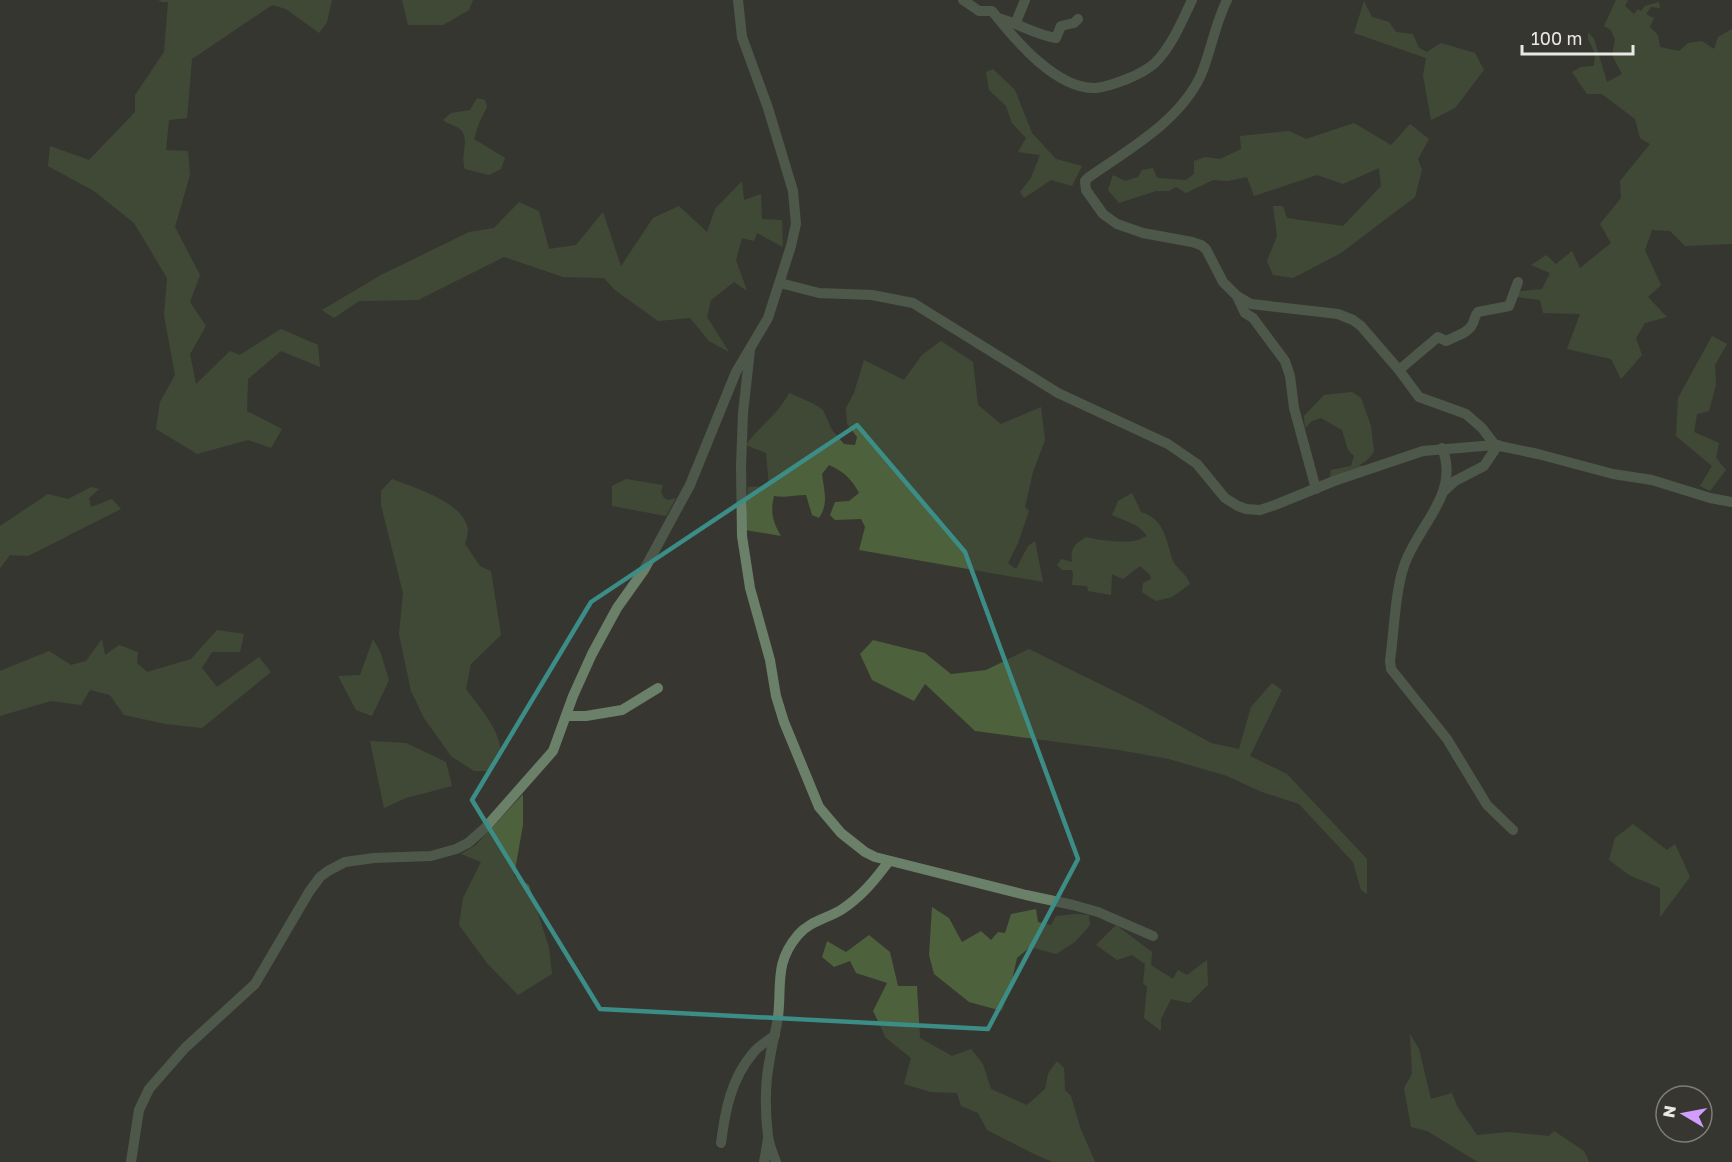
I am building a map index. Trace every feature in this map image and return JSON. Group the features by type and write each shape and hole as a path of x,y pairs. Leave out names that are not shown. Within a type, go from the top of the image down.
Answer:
{"street":[{"path":"131,1162 139,1110 149,1089 185,1048 255,984 320,877 345,862 374,858 431,856 447,853 468,843 485,828 553,752 592,654 617,608 644,570 690,485 736,372 768,318 796,224 795,200 785,161 742,37 738,0"},
{"path":"963,0 979,11 992,11 1025,50 1055,74 1077,86 1098,88 1116,84 1155,62 1167,47 1192,0"},
{"path":"1016,22 1025,0"},
{"path":"1227,0 1202,73 1190,95 1157,129 1089,177 1085,185 1096,208 1117,224 1143,234 1200,245 1210,256 1223,282 1238,296 1259,306 1321,312 1353,320 1361,326 1399,370 1419,397 1466,414 1496,445"},
{"path":"998,18 1016,22 1041,36 1056,38 1061,26 1074,23 1078,19"},
{"path":"780,282 819,292 872,295 913,303 1058,393 1168,444 1197,464 1225,498 1238,506 1260,510 1423,451 1496,445 1613,474 1646,478 1710,498 1732,502"},
{"path":"1399,370 1438,337 1446,341 1467,331 1472,327 1474,317 1478,312 1509,306 1518,282"},
{"path":"1238,296 1245,313 1260,327 1285,361 1290,376 1294,408 1316,489"},
{"path":"751,347 742,442 742,536 750,588 770,660 776,696 791,740 819,807 841,833 859,848 875,857 1098,912 1153,936"},
{"path":"1444,491 1460,478 1479,469 1488,460 1496,445"},
{"path":"1442,448 1447,467 1444,491 1404,566 1390,661 1391,669 1447,739 1487,805 1513,830"},
{"path":"566,716 586,716 622,710 658,688"},
{"path":"764,1162 768,1137 767,1074 780,1001 781,966 790,946 810,924 839,911 859,896 873,883 889,861"},
{"path":"721,1143 726,1106 735,1083 753,1053 775,1035"},
{"path":"768,1137 776,1162"}],"highlighted area":[{"path":"857,425 965,552 1078,859 988,1029 600,1009 472,800 591,602"}],"green space":[{"path":"158,0 332,0 327,22 319,33 286,9 272,5 192,59 187,118 169,120 166,150 188,151 190,175 175,227 200,275 190,302 206,326 190,354 196,384 230,351 240,355 281,329 318,345 320,367 281,351 248,379 247,411 282,429 271,448 248,440 197,454 156,429 160,402 175,375 164,315 167,278 134,223 94,191 48,166 50,146 89,160 135,112 135,95 164,52 168,2"},
{"path":"402,0 473,0 469,10 443,25 408,25"},
{"path":"1616,0 1628,0 1625,6 1634,14 1638,9 1641,11 1645,6 1659,2 1660,8 1651,7 1646,14 1654,18 1650,27 1658,35 1660,47 1679,51 1688,43 1702,41 1714,49 1718,37 1732,29 1732,244 1685,246 1670,231 1652,230 1645,250 1661,285 1648,297 1667,317 1645,323 1636,338 1642,355 1621,379 1611,359 1567,349 1580,314 1543,313 1540,300 1517,297 1520,291 1542,289 1550,273 1531,265 1546,255 1556,264 1572,251 1580,268 1611,243 1600,224 1621,198 1620,181 1650,144 1640,138 1635,119 1602,94 1587,94 1572,72 1581,67 1594,66 1595,53 1588,39 1588,32 1594,39 1607,82 1622,74 1612,55 1615,40 1611,30 1604,26"},
{"path":"1364,1 1372,17 1389,22 1396,32 1413,34 1419,48 1427,52 1441,43 1475,53 1484,70 1455,108 1431,120 1423,75 1426,58 1354,33"},
{"path":"993,69 1015,90 1032,133 1056,159 1082,166 1072,186 1051,180 1024,198 1020,192 1031,178 1040,155 1018,152 1026,138 1012,123 1006,106 989,90 986,72"},
{"path":"477,98 485,100 487,107 474,139 505,158 501,169 489,175 465,169 464,134 459,128 443,120 451,113 470,110"},
{"path":"1354,123 1391,145 1410,124 1429,139 1418,159 1422,170 1415,197 1341,253 1293,278 1273,275 1267,261 1277,236 1273,206 1283,206 1287,218 1343,226 1381,186 1379,168 1343,184 1317,175 1254,196 1247,177 1228,181 1213,180 1186,193 1176,187 1169,191 1156,191 1119,203 1108,190 1113,175 1125,181 1138,177 1142,170 1153,168 1157,178 1186,180 1194,174 1194,161 1205,157 1220,159 1241,149 1240,136 1289,131 1306,139"},
{"path":"742,181 744,200 761,194 762,219 782,220 783,247 757,233 754,241 742,238 736,260 747,291 734,282 711,300 707,317 729,352 709,341 690,318 658,321 615,290 604,278 563,277 504,257 418,300 359,301 334,318 322,310 381,275 469,232 494,228 519,202 539,211 549,249 576,245 603,212 621,266 653,218 679,206 707,232 715,209"},
{"path":"1712,336 1727,344 1715,365 1716,385 1709,411 1697,414 1694,432 1719,443 1716,458 1726,470 1710,491 1700,486 1712,466 1676,436 1678,398"},
{"path":"941,341 973,362 978,405 1001,424 1041,407 1045,440 1033,472 1025,507 1029,511 1008,563 1016,569 1028,546 1035,541 1043,582 859,550 865,527 861,519 835,520 830,515 835,502 849,501 859,493 847,476 829,465 822,474 825,502 819,518 812,515 806,495 774,496 773,517 781,536 745,530 748,487 769,486 766,453 746,445 785,401 789,393 823,410 832,430 844,444 855,445 857,437 847,424 846,408 854,393 864,360 904,380 922,355"},
{"path":"1352,392 1361,398 1371,426 1374,452 1359,465 1366,466 1330,477 1331,470 1351,466 1354,456 1348,450 1342,430 1321,418 1312,421 1305,428 1304,416 1324,395"},
{"path":"392,479 437,497 458,511 465,520 468,530 465,544 480,566 491,571 501,635 471,664 466,689 491,723 499,743 498,761 488,771 474,771 451,756 424,718 411,691 399,634 403,593 381,505 381,491"},
{"path":"626,479 663,485 661,492 664,498 668,500 676,498 666,516 612,506 612,486"},
{"path":"91,487 99,489 89,498 91,507 112,499 121,509 28,556 10,555 0,568 0,526 48,494 68,499"},
{"path":"1132,493 1141,512 1149,515 1160,525 1173,561 1190,584 1172,597 1156,601 1142,592 1143,583 1151,579 1150,575 1140,566 1123,579 1112,574 1111,595 1088,591 1087,586 1072,585 1072,570 1062,570 1057,565 1061,559 1072,562 1074,547 1086,537 1123,542 1136,541 1147,536 1135,525 1112,515 1118,501"},
{"path":"217,630 244,634 240,652 212,652 202,668 217,687 259,657 271,672 202,728 166,724 124,715 110,695 90,690 81,705 51,701 0,716 0,671 49,651 71,665 86,661 102,639 105,655 119,645 138,652 137,663 147,672 191,659"},
{"path":"373,639 380,651 389,680 372,716 356,710 338,676 360,675"},
{"path":"873,640 925,653 951,674 986,670 1029,649 1140,704 1211,743 1239,749 1251,707 1272,683 1282,690 1250,756 1287,774 1367,859 1367,894 1361,890 1353,862 1299,804 1262,792 1227,776 1169,759 975,731 925,684 914,701 872,680 860,654"},
{"path":"370,741 406,743 446,762 452,786 406,798 384,808"},
{"path":"523,794 523,825 514,876 529,885 549,948 552,974 518,995 487,963 459,925 463,898 481,862 461,854 476,845"},
{"path":"1633,824 1667,850 1675,844 1690,877 1660,917 1660,888 1629,875 1609,860 1615,838"},
{"path":"932,907 949,918 962,942 981,931 991,940 998,932 1005,933 1011,914 1036,909 1038,922 1051,925 1056,916 1076,914 1089,915 1090,925 1075,942 1056,954 1030,947 1017,958 1002,1011 969,1002 934,974 929,955"},
{"path":"1116,925 1152,952 1151,965 1173,979 1178,970 1187,975 1207,960 1208,985 1190,1003 1171,999 1161,1019 1161,1031 1144,1018 1147,987 1143,983 1145,964 1132,955 1117,960 1096,945"},
{"path":"869,935 890,952 898,986 917,986 920,1038 952,1056 971,1049 983,1064 991,1089 1027,1105 1045,1089 1048,1074 1057,1061 1064,1068 1065,1090 1071,1096 1080,1127 1095,1162 1053,1162 987,1130 978,1113 961,1106 957,1093 931,1092 904,1084 911,1058 886,1038 873,1011 887,983 856,973 850,961 834,967 822,957 827,941 846,952"},
{"path":"1410,1034 1419,1049 1431,1099 1452,1093 1457,1106 1477,1135 1509,1132 1549,1136 1554,1131 1584,1151 1589,1162 1478,1162 1427,1131 1411,1127 1404,1088 1412,1074"}]}
